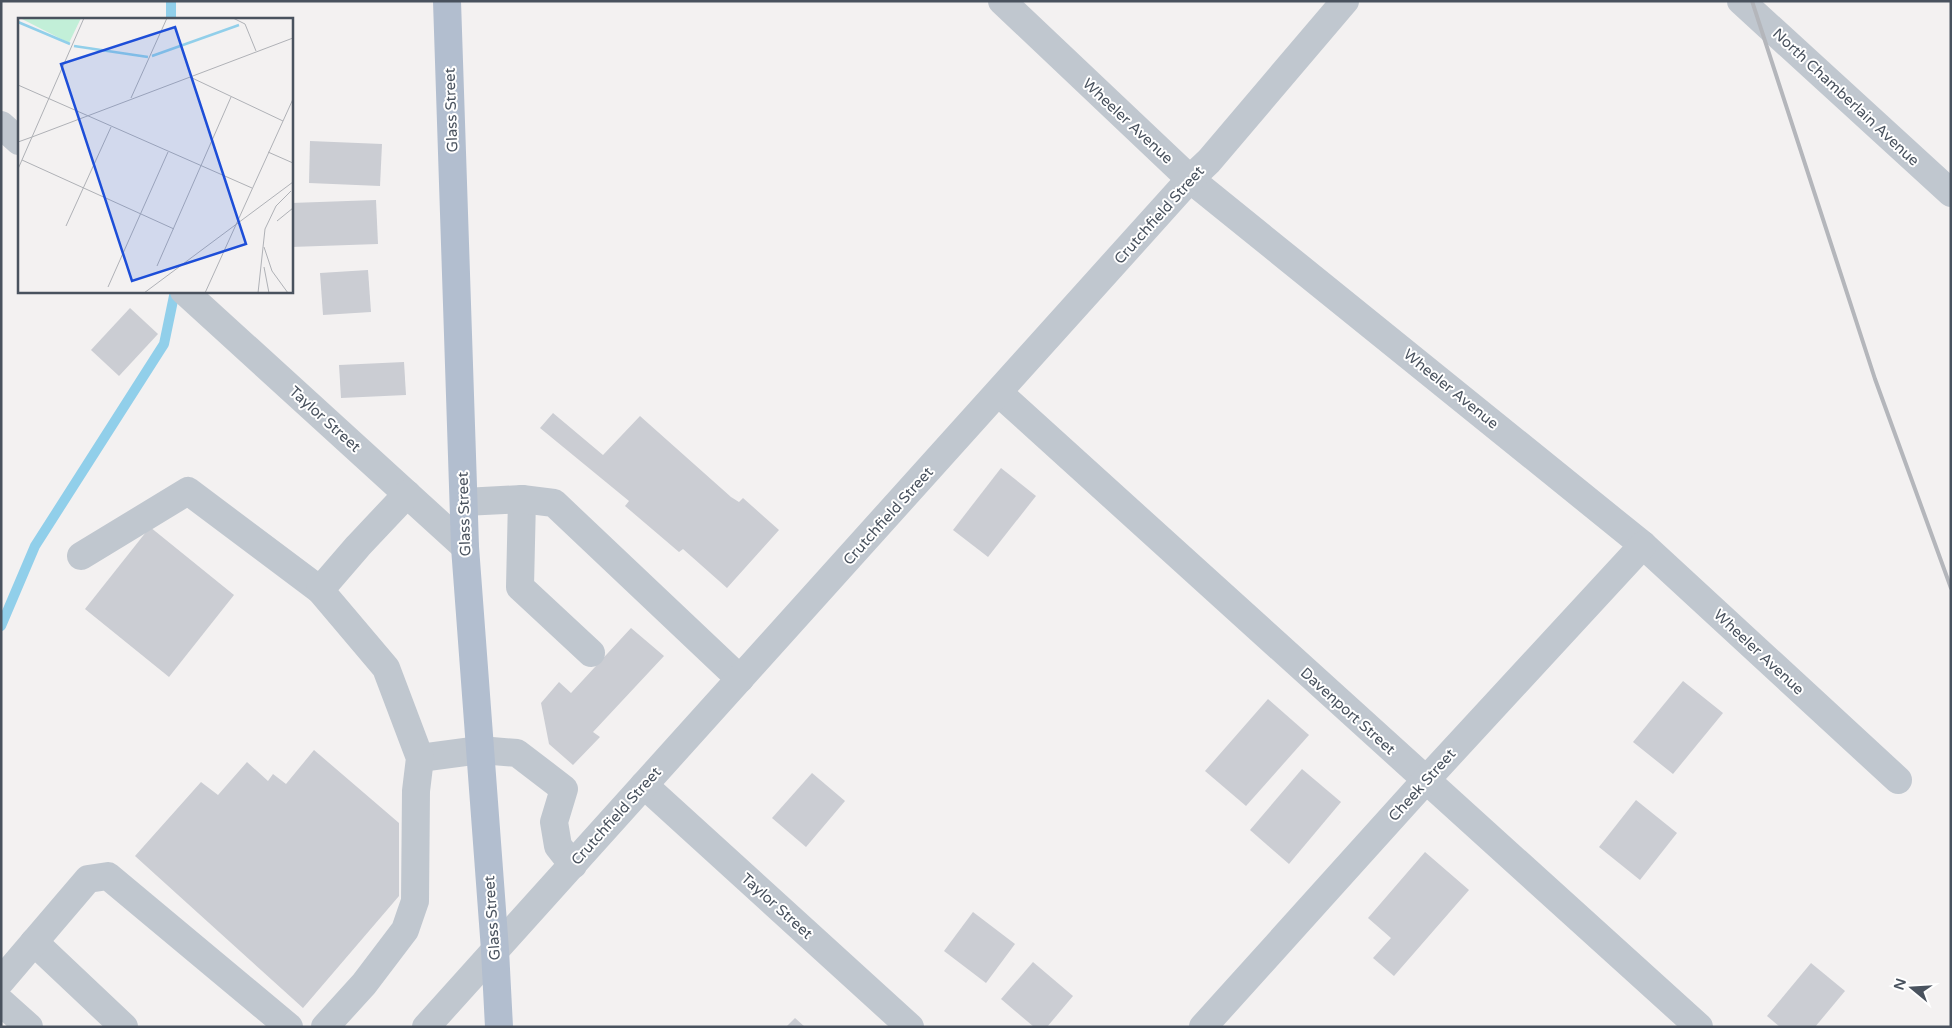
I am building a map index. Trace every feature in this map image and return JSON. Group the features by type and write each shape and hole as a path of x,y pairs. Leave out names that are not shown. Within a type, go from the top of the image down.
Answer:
{"main road":[{"name":"Glass Street","path":"452,6 465,547 499,1027"}],"street":[{"name":"Wheeler Avenue","path":"1002,1 1190,179 1643,545 1898,780"},
{"name":"Crutchfield Street","path":"426,1027 1190,179 1209,161 1345,1"},
{"name":"North Chamberlain Avenue","path":"1741,1 1951,193"},
{"path":"1,125 18,140"},
{"name":"Taylor Street","path":"185,292 465,547"},
{"name":"Davenport Street","path":"999,393 1699,1027"},
{"path":"82,556 188,491 320,590 386,668 420,758 416,790 415,901 405,930 364,984 325,1027"},
{"path":"320,590 407,494"},
{"path":"522,499 520,587 590,653"},
{"path":"464,502 522,499 554,503 740,679"},
{"name":"Cheek Street","path":"1203,1027 1643,545"},
{"path":"420,758 480,750 517,753 564,789 554,822 558,846 573,865"},
{"name":"Taylor Street","path":"644,785 910,1027"},
{"path":"1,981 88,879 108,876 289,1027"},
{"path":"34,942 124,1027"},
{"path":"1,1002 29,1027"}],"building":[{"path":"310,141 382,144 380,186 309,183"},
{"path":"376,200 378,244 292,247 292,203"},
{"path":"368,270 371,312 323,315 320,273"},
{"path":"130,308 158,334 119,376 91,350"},
{"path":"404,362 406,395 341,398 339,365"},
{"path":"553,413 603,455 640,416 731,497 739,502 743,498 779,530 727,588 683,549 679,552 625,506 629,501 540,428"},
{"path":"1001,468 1036,496 988,557 953,530"},
{"path":"150,527 234,595 169,677 85,609"},
{"path":"631,628 664,656 593,732 600,737 573,765 549,744 541,703 559,682 571,693"},
{"path":"1683,681 1723,713 1673,774 1633,742"},
{"path":"1268,699 1309,735 1246,806 1205,771"},
{"path":"314,750 399,823 399,896 303,1008 135,856 201,782 218,795 247,762 268,781 273,774 286,784"},
{"path":"1302,769 1341,802 1289,864 1250,830"},
{"path":"812,773 845,801 806,847 772,818"},
{"path":"1636,800 1677,833 1640,880 1599,847"},
{"path":"1425,852 1469,890 1394,976 1373,958 1391,938 1368,918"},
{"path":"973,912 1015,944 986,983 944,951"},
{"path":"1033,962 1073,996 1047,1027 1034,1027 1001,999"},
{"path":"1811,963 1845,991 1815,1027 1780,1027 1767,1016"},
{"path":"795,1018 805,1027 786,1027"}],"waterway":[{"path":"171,1 171,18"},
{"path":"1,626 35,546 164,344 175,292"}],"railway":[{"path":"1752,1 1875,379 1951,588"}]}
